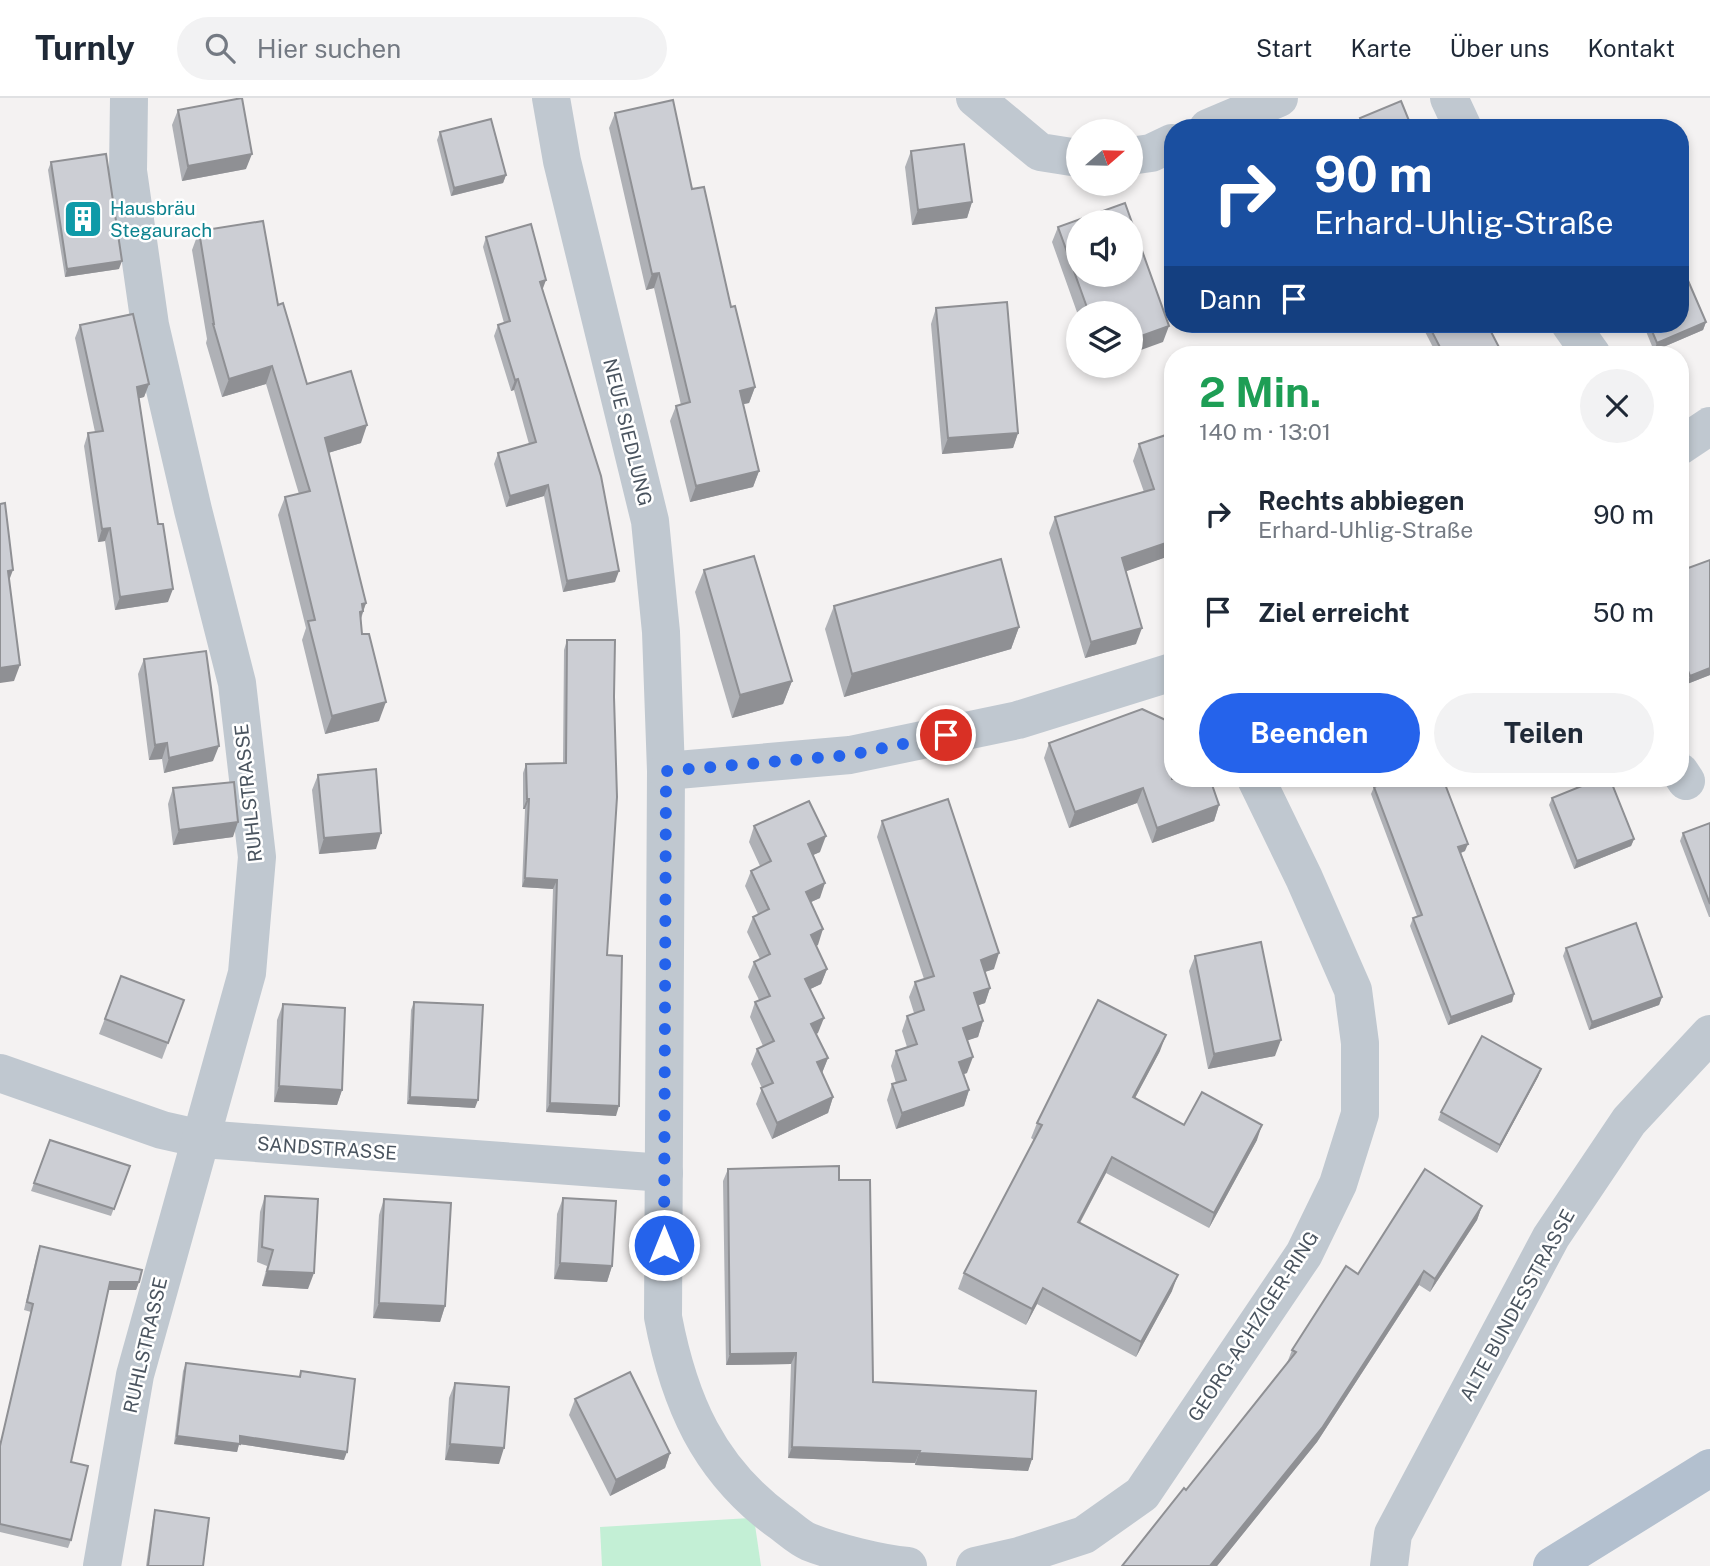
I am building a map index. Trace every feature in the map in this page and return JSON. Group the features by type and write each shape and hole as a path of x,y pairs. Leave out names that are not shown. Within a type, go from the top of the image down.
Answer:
{"main road":[{"path":"1552,1566 1710,1468"}],"street":[{"name":"RUHLSTRASSE","path":"102,1566 135,1375 247,973 257,858 237,683 149,324 128,171 129,98"},
{"name":"NEUE SIEDLUNG","path":"551,98 562,161 650,521 661,632 666,771"},
{"path":"975,98 1040,152 1066,156"},
{"path":"1229,119 1279,98"},
{"path":"1449,98 1458,119"},
{"path":"1143,154 1164,147"},
{"path":"1689,440 1710,426"},
{"path":"908,1566 800,1554 732,1477 702,1437 682,1395 671,1362 663,1317 666,771 850,755 1018,720 1164,674"},
{"name":"GEORG-ACHZIGER-RING","path":"975,1566 1019,1556 1084,1535 1142,1494 1304,1254 1338,1184 1360,1114 1360,1043 1353,990 1309,889 1260,787"},
{"name":"ALTE BUNDESSTRASSE","path":"1389,1566 1393,1534 1551,1237 1629,1121 1710,1034"},
{"name":"SANDSTRASSE","path":"0,1073 162,1130 202,1139 664,1173"}],"green space":[{"path":"750,1518 755,1525 761,1566 602,1566 600,1527"}],"building":[{"path":"242,98 252,154 188,166 178,110"},
{"path":"673,100 692,189 704,187 731,307 735,306 755,387 740,391 759,471 696,486 676,406 690,402 659,273 652,274 615,113"},
{"path":"1401,101 1408,119 1360,119"},
{"path":"491,119 506,175 454,188 440,132"},
{"path":"964,144 972,202 918,210 911,151"},
{"name":"Hausbräu Stegaurach","path":"106,154 122,261 67,269 51,162"},
{"path":"1125,203 1128,210 1105,210"},
{"path":"263,221 278,305 283,303 307,384 351,371 367,425 325,438 366,603 362,604 363,611 360,612 362,634 369,634 386,702 332,716 308,621 315,620 285,497 310,491 272,366 229,379 213,324 199,231"},
{"path":"531,224 546,280 540,282 601,476 619,571 567,581 548,485 510,496 498,453 536,442 518,379 515,380 498,325 510,321 486,237"},
{"path":"1066,224 1066,249 1058,227"},
{"path":"1143,253 1164,312 1164,328 1143,335 1143,301 1085,301 1080,287 1143,287"},
{"path":"1689,283 1706,322 1689,329"},
{"path":"1007,302 1018,433 948,438 936,308"},
{"path":"133,314 149,384 137,387 158,524 163,524 173,589 120,597 110,528 102,529 88,433 103,431 80,325"},
{"path":"1433,333 1492,333 1498,346 1439,346"},
{"path":"1653,333 1680,333 1657,343"},
{"path":"1164,436 1164,544 1122,558 1142,628 1091,642 1055,517 1154,489 1139,444"},
{"path":"5,503 13,570 8,571 20,665 0,668 0,504"},
{"path":"754,556 792,681 740,695 704,570"},
{"path":"1001,559 1019,627 852,674 834,606"},
{"path":"1710,560 1710,668 1690,676 1689,673 1689,568"},
{"path":"567,640 615,640 617,797 607,955 622,956 619,1106 550,1103 557,880 525,878 529,799 526,764 566,763"},
{"path":"206,651 219,746 169,758 167,743 155,745 144,659"},
{"path":"1142,709 1164,719 1164,787 1213,787 1219,805 1157,828 1143,788 1075,812 1049,743"},
{"path":"376,769 381,833 324,838 318,775"},
{"path":"234,782 238,822 179,830 173,788"},
{"path":"1374,787 1446,787 1468,844 1458,847 1514,994 1451,1017 1413,918 1422,915"},
{"path":"1579,787 1613,787 1634,839 1577,861 1552,798"},
{"path":"948,799 999,953 981,960 990,988 974,993 983,1021 963,1028 973,1057 959,1062 969,1090 902,1113 892,1084 906,1080 896,1051 917,1044 907,1016 924,1010 915,982 934,976 882,821"},
{"path":"809,801 826,836 808,844 825,883 806,892 823,929 811,935 827,969 805,979 824,1018 811,1024 828,1058 817,1062 833,1097 777,1123 761,1088 773,1083 757,1049 774,1041 755,1002 770,996 754,962 770,954 753,917 769,909 751,871 771,861 754,826"},
{"path":"1710,823 1710,904 1683,833"},
{"path":"1636,923 1662,997 1592,1022 1566,948"},
{"path":"1261,942 1281,1040 1214,1054 1195,956"},
{"path":"121,976 184,1000 168,1043 105,1019"},
{"path":"1098,1000 1166,1035 1133,1097 1184,1125 1202,1092 1262,1125 1214,1213 1112,1157 1078,1222 1178,1275 1141,1342 1043,1288 1032,1309 964,1273 1042,1125 1037,1123"},
{"path":"414,1002 483,1005 478,1100 410,1097"},
{"path":"283,1004 345,1008 342,1090 279,1086"},
{"path":"1482,1036 1541,1069 1500,1145 1441,1112"},
{"path":"50,1140 130,1166 114,1209 34,1183"},
{"path":"839,1166 839,1180 870,1180 873,1382 1036,1391 1032,1459 919,1453 920,1451 792,1447 796,1353 730,1354 728,1169"},
{"path":"1425,1169 1482,1206 1435,1279 1424,1271 1322,1428 1210,1566 1122,1566 1296,1352 1292,1350 1346,1266 1358,1274"},
{"path":"265,1196 318,1199 314,1273 267,1271 273,1250 262,1247"},
{"path":"563,1198 616,1201 612,1266 560,1263"},
{"path":"384,1199 451,1203 445,1306 379,1303"},
{"path":"40,1246 142,1270 139,1282 110,1282 71,1462 88,1466 71,1540 0,1524 0,1446 33,1304 27,1302"},
{"path":"186,1363 300,1377 301,1371 355,1379 347,1452 240,1436 240,1444 177,1436"},
{"path":"630,1372 670,1453 616,1480 575,1399"},
{"path":"455,1383 509,1387 504,1448 450,1444"},
{"path":"155,1510 209,1518 203,1566 148,1566"}],"place":[{"name":"Hausbräu Stegaurach","path":"83,219"}],"route":[{"path":"664,1245 666,771 850,755 946,735"}]}
